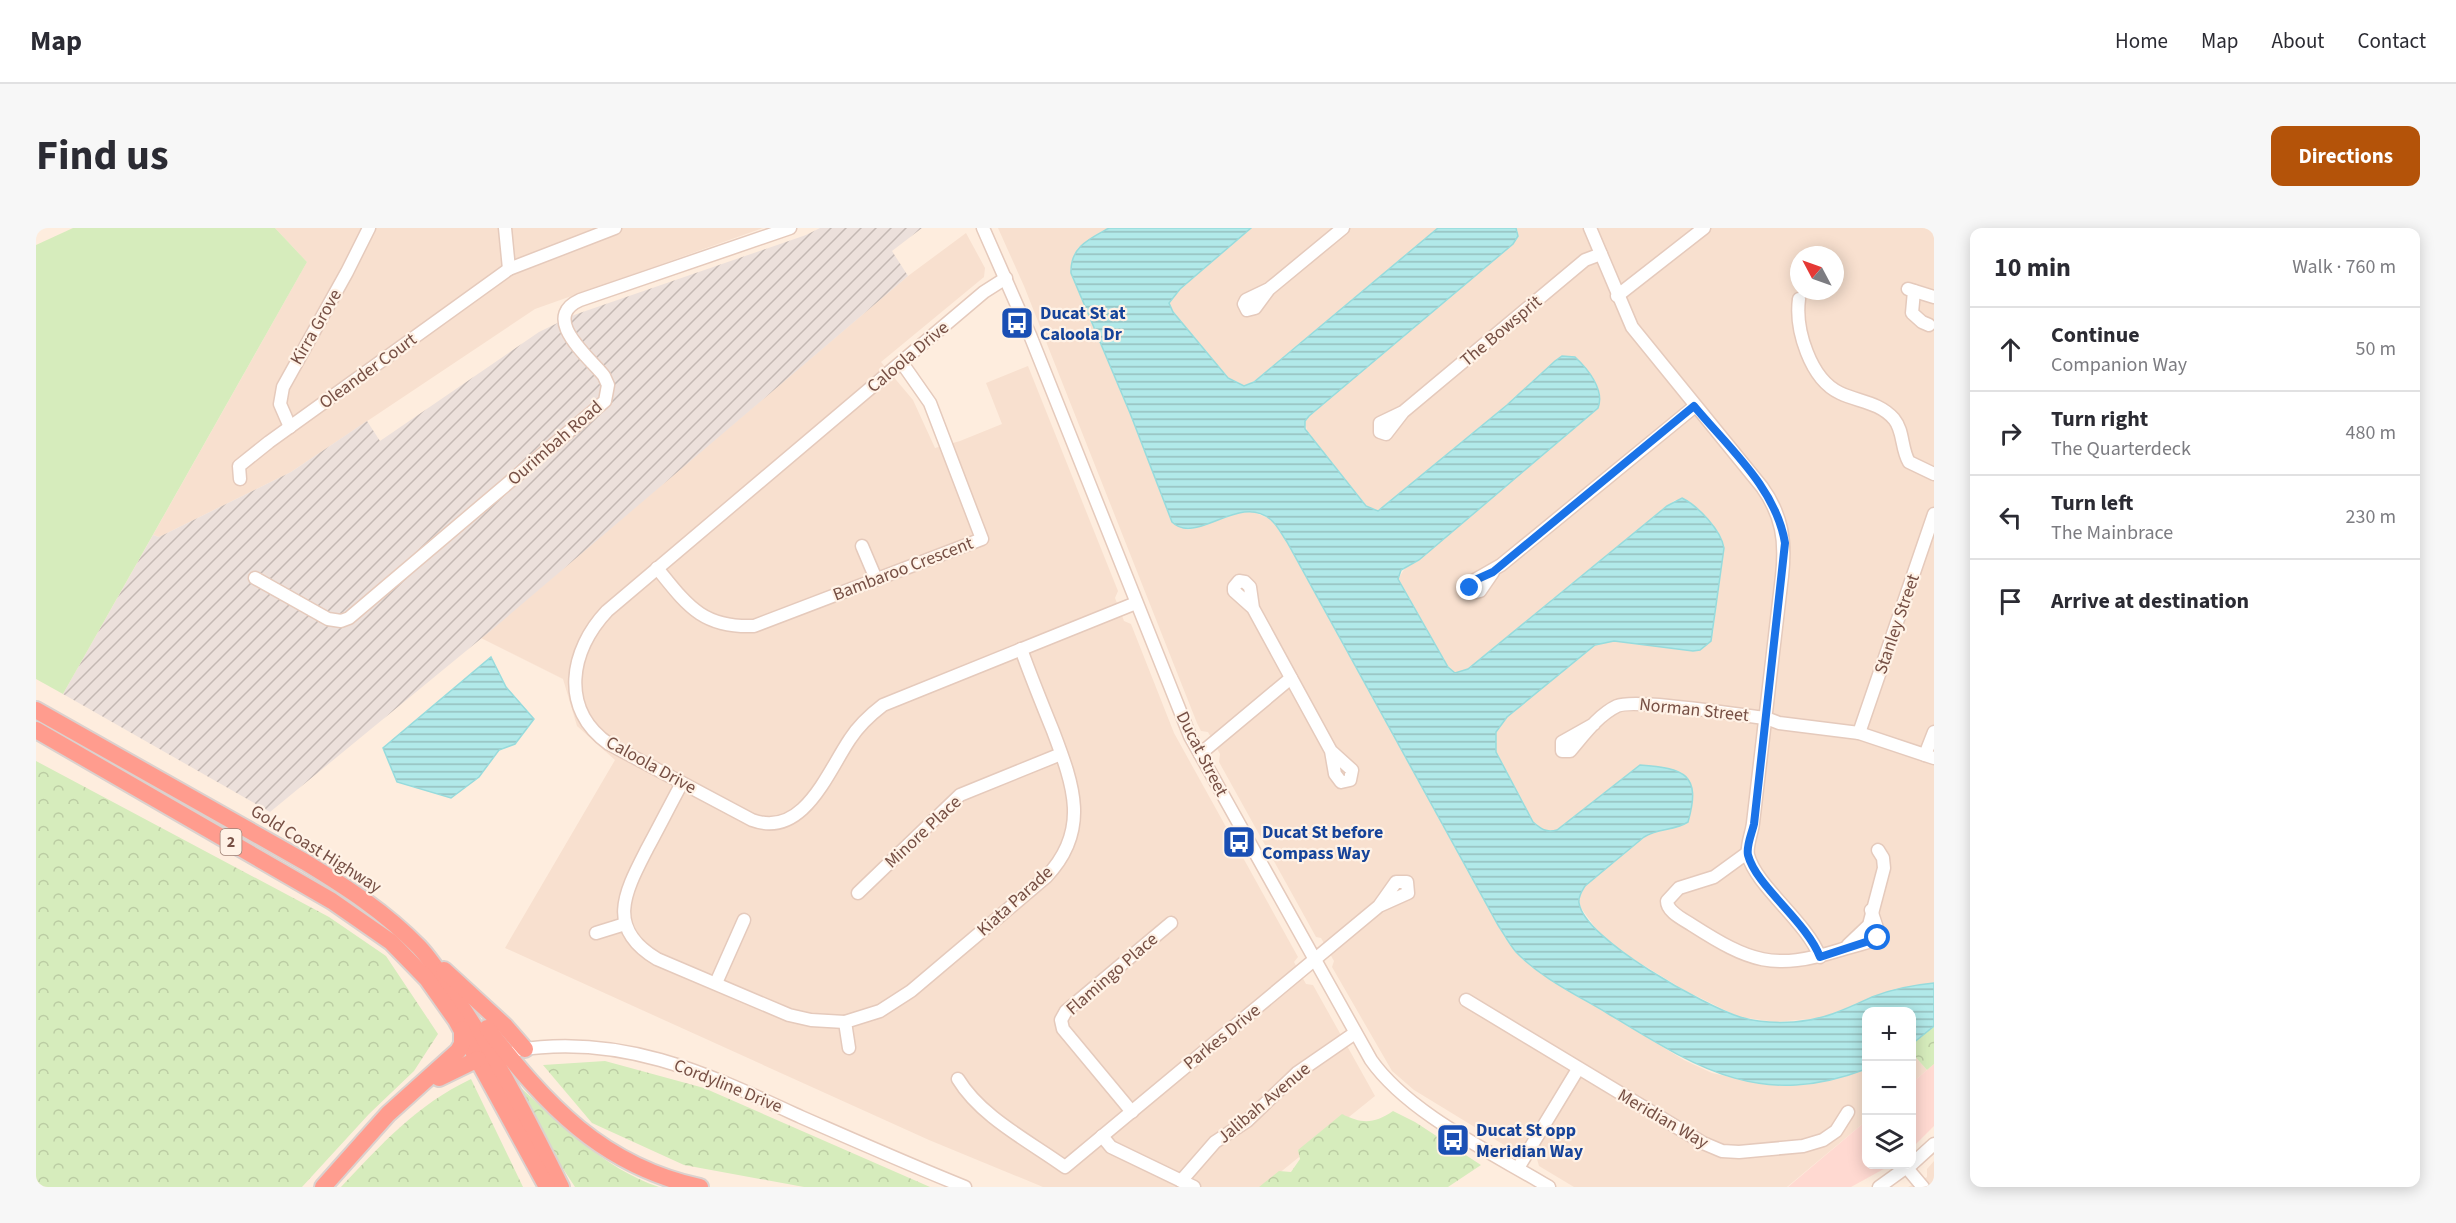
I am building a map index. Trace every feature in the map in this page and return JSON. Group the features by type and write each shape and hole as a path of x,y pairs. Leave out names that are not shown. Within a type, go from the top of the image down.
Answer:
{"highway":[{"name":"Gold Coast Highway","path":"36,710 348,888 393,922 429,958 492,1056 561,1187"},
{"name":"Gold Coast Highway","path":"36,730 363,920 417,967 462,1029 492,1056 547,1187"},
{"path":"429,958 505,1026 525,1049"},
{"path":"323,1187 405,1097 447,1063 459,1049 462,1029"},
{"path":"405,1097 492,1056 585,1135 640,1168 700,1187"}],"street":[{"name":"Kirra Grove","path":"290,427 280,404 283,387 369,228"},
{"path":"505,228 509,269 615,228"},
{"name":"Ourimbah Road","path":"255,578 327,619 341,621 349,618 605,401 608,385 604,376 566,330 563,317 568,308 580,300 790,228"},
{"name":"Ducat Street","path":"983,228 1006,278 1184,722 1355,1033 1379,1072 1397,1091 1549,1187"},
{"path":"1269,290 1343,228"},
{"path":"1590,228 1632,327 1762,487 1774,505 1782,526 1784,561 1754,824 1747,853 1755,870 1808,933 1820,957"},
{"path":"1617,296 1704,228"},
{"name":"The Bowsprit","path":"1403,412 1585,260 1601,254"},
{"name":"Oleander Court","path":"240,479 239,466 509,269"},
{"name":"Caloola Drive","path":"1006,278 989,288 616,603 591,630 579,652 575,685 577,698 584,715 604,741 752,820 765,824 782,823 806,806 860,725 883,705 1136,603"},
{"path":"1929,325 1912,313 1911,290 1934,297"},
{"path":"1799,300 1800,326 1809,354 1826,383 1840,393 1872,404 1888,413 1899,426 1904,453 1909,462 1934,474"},
{"name":"Bambaroo Crescent","path":"657,568 692,609 710,621 732,626 762,624 982,539 930,403 902,363"},
{"path":"1493,572 1694,406"},
{"name":"Stanley Street","path":"1859,733 1934,514"},
{"path":"862,546 876,579"},
{"path":"1253,608 1331,751"},
{"name":"Kiata Parade","path":"625,924 637,943 650,954 789,1014 811,1020 845,1022 880,1011 897,1002 1054,868 1069,840 1074,810 1071,782 1021,649"},
{"path":"1200,754 1291,678"},
{"name":"Norman Street","path":"1594,724 1616,706 1627,703 1766,718 1779,723 1859,733 1930,757"},
{"path":"1930,757 1934,732"},
{"name":"Minore Place","path":"858,893 960,795 1061,754"},
{"path":"596,933 625,924 624,905 630,882 682,783"},
{"path":"1747,853 1714,877 1678,888 1667,901 1668,907 1695,927 1750,957 1786,963 1820,957 1878,938 1871,910 1884,868 1883,858 1878,850"},
{"name":"Parkes Drive","path":"958,1079 967,1094 997,1119 1065,1167 1379,906"},
{"path":"716,983 744,920"},
{"name":"Flamingo Place","path":"1132,1112 1063,1029 1061,1020 1066,1011 1171,923"},
{"name":"Meridian Way","path":"1466,1000 1703,1143 1722,1151 1739,1152 1803,1146 1823,1140 1836,1131 1848,1112"},
{"path":"845,1022 849,1048"},
{"name":"Jalibah Avenue","path":"1181,1181 1215,1142 1247,1121 1297,1073 1355,1033"},
{"name":"Cordyline Drive","path":"492,1056 525,1049 615,1048 660,1059 708,1075 965,1187"},
{"path":"1518,1168 1578,1069"},
{"path":"1102,1136 1111,1147 1194,1187"},
{"path":"1916,1160 1934,1143"},
{"path":"1879,1187 1906,1169"},
{"path":"1912,1169 1923,1187"}],"shaded area":[{"path":"275,228 763,228 535,309 291,472 159,537 153,535 307,262"},
{"path":"820,228 922,228 892,251 908,276 494,628 270,812 63,694 153,535 159,537 291,472 367,421 380,441 539,332 574,315 806,235"},
{"path":"998,228 1109,228 1079,247 1071,263 1071,273 1130,413 1172,522 1188,530 1235,513 1253,512 1271,519 1287,542 1498,925 1516,951 1545,975 1684,1060 1712,1073 1762,1084 1790,1085 1823,1081 1862,1070 1862,1124 1787,1187 1574,1187 1539,1166 1537,1159 1516,1147 1509,1148 1414,1090 1392,1071 1332,967 1334,961 1321,938 1316,937 1219,762 1220,754 1208,732 1201,731 1197,723 1024,286"},
{"path":"1251,228 1438,228 1254,382 1244,386 1228,378 1173,312 1169,303 1180,289"},
{"path":"1516,228 1934,228 1934,983 1893,990 1845,1011 1820,1018 1776,1022 1739,1017 1684,990 1622,952 1602,937 1581,908 1578,901 1585,886 1644,837 1654,830 1680,827 1640,765 1557,830 1550,832 1540,829 1533,822 1496,752 1496,732 1507,717 1595,645 1614,641 1693,651 1713,634 1723,541 1690,502 1675,500 1461,673 1455,673 1448,667 1398,579 1407,565 1419,560 1598,408 1575,357 1568,356 1555,361 1507,405 1378,511 1366,506 1308,436 1305,421 1309,416 1513,244 1518,231"},
{"path":"966,233 985,268 984,277 881,362 913,400 935,448 960,441 1002,424 986,383 1028,366 1118,591 1115,598 1124,621 1131,624 1174,733 1298,957 1294,962 1306,984 1313,985 1375,1096 1262,1187 1043,1187 929,1140 505,948 615,760 577,726 563,679 481,638 908,276"},
{"path":"1916,1058 1927,1070 1916,1080"},
{"path":"1934,1064 1934,1126 1916,1144 1916,1115 1916,1080"},
{"path":"1862,1124 1862,1169 1884,1169 1851,1187 1788,1187"},
{"path":"1934,1161 1934,1187 1908,1187 1927,1177 1927,1169"}],"green space":[{"path":"73,228 275,228 307,262 63,694 36,679 36,245"},
{"path":"36,761 329,917 386,956 438,1034 414,1071 369,1114 302,1187 36,1187"},
{"path":"1934,1026 1934,1064 1927,1070 1916,1058 1916,1041"},
{"path":"605,1061 704,1088 930,1187 804,1187 684,1165 592,1123 543,1065"},
{"path":"471,1079 523,1187 341,1187 416,1113"},
{"path":"517,1084 583,1143 619,1168 659,1187 575,1187 512,1091"},
{"path":"1393,1111 1415,1122 1481,1165 1448,1187 1259,1187 1279,1171 1291,1172 1300,1159 1298,1150 1342,1114 1356,1120 1368,1121"}],"water":[{"path":"1109,228 1251,228 1180,289 1169,303 1173,312 1228,378 1244,386 1254,382 1438,228 1516,228 1518,236 1513,244 1309,416 1305,421 1305,429 1366,506 1378,511 1507,405 1555,361 1562,356 1575,357 1594,380 1600,401 1598,408 1419,560 1401,570 1398,579 1448,667 1455,673 1468,669 1667,506 1682,498 1695,507 1714,526 1724,548 1711,641 1700,650 1693,651 1614,641 1595,645 1507,717 1496,732 1496,752 1533,822 1547,831 1557,830 1640,765 1668,768 1686,777 1691,784 1692,806 1688,822 1644,837 1585,886 1579,898 1586,918 1602,935 1649,970 1723,1010 1746,1019 1774,1022 1815,1019 1887,992 1934,983 1934,1026 1916,1041 1916,1007 1862,1007 1862,1070 1828,1081 1793,1085 1760,1084 1730,1077 1670,1050 1560,986 1516,952 1498,925 1275,524 1258,513 1245,512 1193,528 1182,528 1172,522 1130,413 1071,273 1077,250 1088,240"},
{"path":"491,657 506,687 534,719 515,744 499,750 479,777 451,798 397,782 383,748"}],"place":[{"name":"Ducat St at Caloola Dr","path":"1017,323"},
{"name":"Ducat St before Compass Way","path":"1239,842"},
{"name":"Ducat St opp Meridian Way","path":"1453,1140"}],"route":[{"path":"1470,588 1473,581 1493,572 1694,406 1768,495 1778,514 1785,543 1754,824 1747,853 1755,870 1808,933 1820,957 1878,938"}]}
